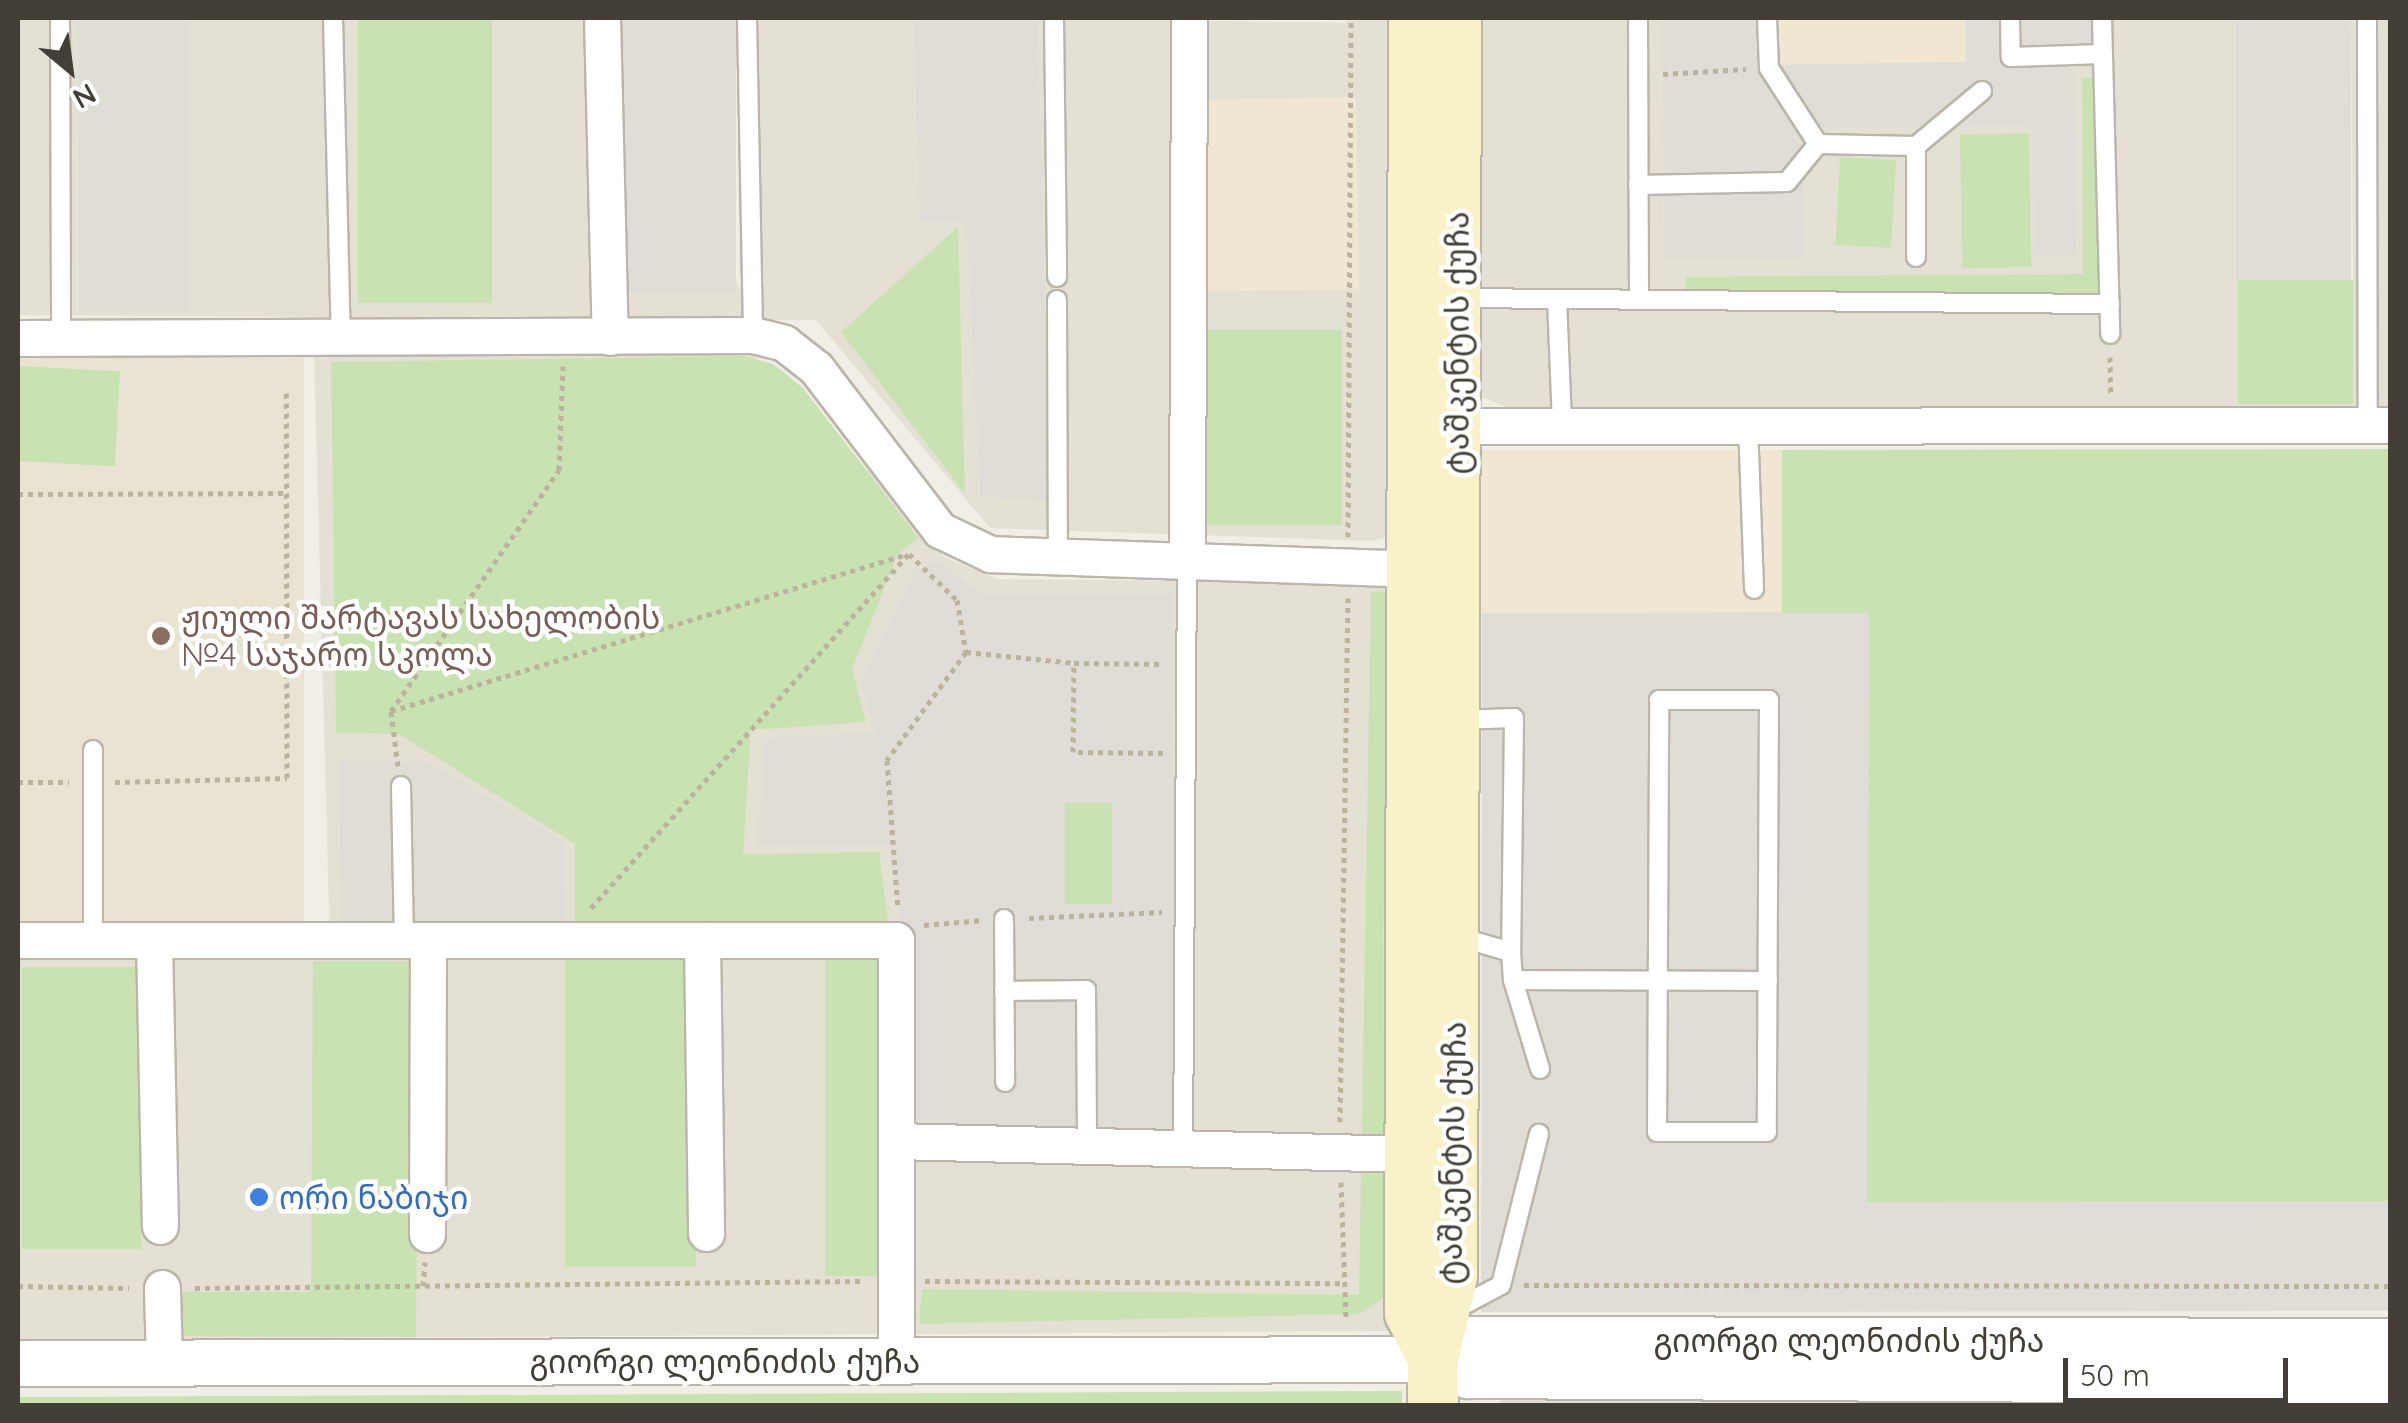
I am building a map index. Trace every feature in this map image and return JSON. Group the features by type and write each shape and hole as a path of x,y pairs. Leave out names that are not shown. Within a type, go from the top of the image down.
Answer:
{"main road":[{"name":"ტაშკენტის ქუჩა","path":"1414,18 1410,1313 1438,1359"},
{"name":"ტაშკენტის ქუჩა","path":"1438,1359 1454,936 1456,18"}],"street":[{"path":"602,18 610,337"},
{"path":"1187,559 1189,18"},
{"path":"18,338 341,340 753,334 784,344 816,368 940,530 990,554 1058,553 1415,570"},
{"path":"1457,426 2110,422 2379,425"},
{"path":"18,940 702,940 898,933 896,1360"},
{"path":"702,940 706,1234"},
{"path":"154,941 160,1226"},
{"path":"416,941 428,1234"},
{"path":"896,1141 1408,1154"},
{"path":"162,1288 164,1363"},
{"name":"გიორგი ლეონიძის ქუჩა","path":"2113,1375 2390,1341"},
{"name":"გიორგი ლეონიძის ქუჩა","path":"18,1363 1438,1359 1468,1375 2113,1375 2390,1381"}],"lane":[{"path":"60,18 61,338"},
{"path":"333,18 341,340"},
{"path":"747,18 753,334"},
{"path":"1054,18 1057,277"},
{"path":"1638,18 1638,300"},
{"path":"1767,18 1770,68 1818,144"},
{"path":"2010,18 2011,57 2103,54"},
{"path":"2102,18 2110,334"},
{"path":"2368,18 2379,425"},
{"path":"1818,144 1916,146 1982,91"},
{"path":"1638,185 1787,182 1818,144"},
{"path":"1916,146 1916,257"},
{"path":"1457,298 2110,304"},
{"path":"1557,298 1562,425"},
{"path":"1057,300 1058,553"},
{"path":"1748,424 1754,590"},
{"path":"1184,1149 1187,559"},
{"path":"1659,700 1770,700 1768,980 1767,1132 1657,1132 1659,700"},
{"path":"1456,720 1514,718 1513,980 1540,1069"},
{"path":"93,750 94,941"},
{"path":"401,786 416,941"},
{"path":"1004,919 1005,1082"},
{"path":"1454,936 1512,952"},
{"path":"1513,980 1768,980"},
{"path":"1004,991 1086,990 1087,1146"},
{"path":"1438,1359 1501,1285 1539,1134"}],"path":[{"path":"1334,1359 1348,1314 1339,1153 1352,18"},
{"path":"1638,76 1770,68"},
{"path":"2110,334 2110,422"},
{"path":"401,786 390,711 559,470 564,338"},
{"path":"18,782 287,778 286,392"},
{"path":"18,494 287,493"},
{"path":"562,940 909,554 940,530"},
{"path":"390,711 909,554"},
{"path":"909,554 957,600 966,652 887,760 898,933 1004,919 1186,912"},
{"path":"966,652 1074,664 1187,664"},
{"path":"1074,664 1073,752 1186,754"},
{"path":"18,1286 896,1281 1346,1283"},
{"path":"1501,1285 2390,1286"}],"shaded area":[{"path":"18,18 78,18 77,312 188,312 189,18 613,18 740,289 736,18 913,18 919,219 966,221 980,496 1051,499 1038,18 1346,23 1346,18 1393,18 1399,534 1371,541 990,528 816,320 18,315"},
{"path":"78,18 189,18 189,312 78,312"},
{"path":"613,18 736,18 736,292 613,292"},
{"path":"913,18 1038,18 1051,500 980,497 966,222 919,220"},
{"path":"1475,18 1662,18 1664,259 1802,129 2032,126 2033,254 2074,61 2094,18 2236,18 2239,281 2353,280 2351,18 2390,18 2390,412 1506,407 1477,395"},
{"path":"1662,18 1764,18 1765,65 1966,62 1966,18 2094,18 2094,61 2074,61 2076,254 2033,255 2031,126 1802,129 1803,258 1664,259"},
{"path":"1776,18 1966,18 1966,65 1776,65"},
{"path":"2236,18 2351,18 2351,281 2236,281"},
{"path":"1356,97 1359,289 1198,292 1195,100"},
{"path":"746,349 817,412 944,557 997,579 1404,583 1401,1301 1388,1331 18,1340 18,953 330,947 314,352","holes":["936,563 983,595 1172,595 903,941 887,843 759,846 765,740 875,732"]},
{"name":"ჟიული შარტავას სახელობის №4 საჯარო სკოლა","path":"18,351 304,351 304,923 18,923"},
{"path":"1482,450 1782,450 1782,613 1482,613"},
{"path":"936,562 984,595 1172,594 1179,1141 903,1134 903,941 887,844 758,846 764,739 874,732 861,681 915,570"},
{"path":"1869,612 1868,1202 2390,1201 2390,1311 1481,1312 1482,613"},
{"path":"339,760 427,762 563,841 564,924 341,924"},
{"path":"1513,1395 2390,1399 2390,1406 1491,1406"}],"green space":[{"path":"358,18 492,18 492,303 358,303"},
{"path":"2082,78 2097,78 2098,293 1686,297 1686,277 2083,274"},
{"path":"2029,133 2031,267 1962,268 1960,134"},
{"path":"1840,157 1896,160 1891,248 1835,245"},
{"path":"958,227 965,494 841,332"},
{"path":"2238,280 2353,280 2353,404 2238,404"},
{"path":"1200,330 1342,330 1342,525 1200,525"},
{"path":"744,356 773,364 803,388 918,538 898,554 852,669 866,722 751,730 743,854 879,852 888,923 575,922 575,844 399,734 336,733 331,362"},
{"path":"18,366 120,371 115,466 18,461"},
{"path":"2390,449 2390,1201 1867,1202 1869,613 1782,613 1782,450"},
{"path":"1371,592 1398,592 1383,927 1385,1296 1360,1314 919,1324 922,1289 1359,1295"},
{"path":"1065,803 1112,803 1112,904 1065,904"},
{"path":"825,953 885,953 885,1276 825,1276"},
{"path":"565,960 696,960 696,1267 565,1267"},
{"path":"313,961 418,961 416,1337 183,1336 183,1292 311,1292"},
{"path":"22,967 141,967 141,1249 22,1249"},
{"path":"1402,1391 1402,1406 18,1405 18,1397"}],"place":[{"name":"ჟიული შარტავას სახელობის №4 საჯარო სკოლა","path":"161,636"},
{"name":"ორი ნაბიჯი","path":"259,1197"}]}
